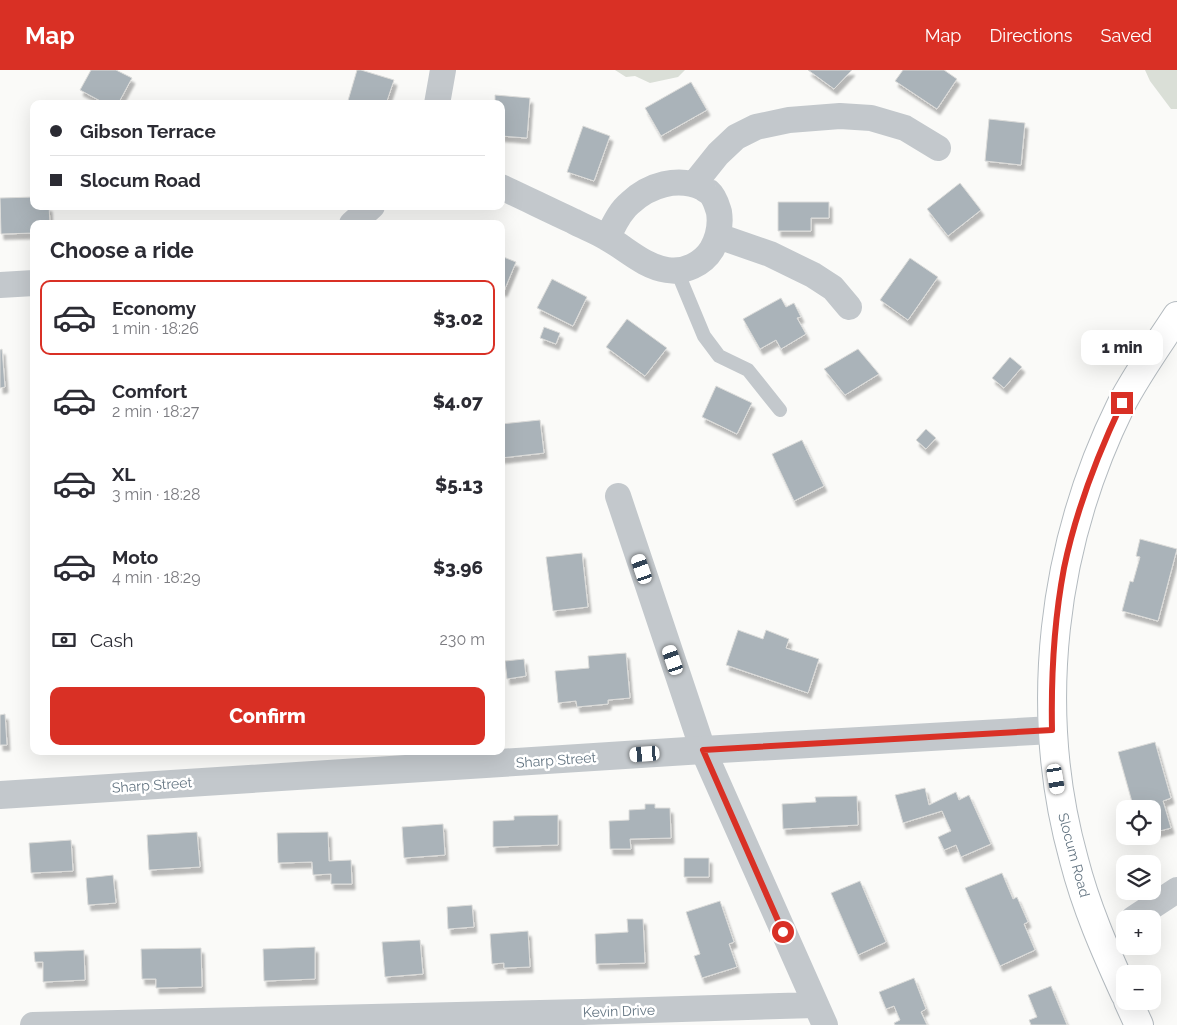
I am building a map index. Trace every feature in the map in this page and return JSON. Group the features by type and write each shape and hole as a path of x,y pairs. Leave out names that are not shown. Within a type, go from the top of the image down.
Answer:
{"main road":[{"name":"Slocum Road","path":"1116,974 1081,886 1067,833 1056,779 1052,730 1053,658 1064,568 1083,497 1122,403 1139,373 1177,316"},
{"path":"1132,1010 1139,1025"}],"street":[{"path":"438,100 443,70"},
{"path":"694,184 718,154 736,137 756,127 789,120 840,116 871,118 906,128 938,148"},
{"path":"505,189 608,238 649,265 668,270 677,271 688,268 707,256 718,236 720,218 716,203 709,192 694,184 671,182 648,190 621,211 608,238"},
{"path":"356,220 368,210"},
{"path":"718,236 770,254 813,275 833,288 849,307"},
{"path":"0,285 30,283"},
{"path":"618,496 703,750 820,1015"},
{"name":"Sharp Street","path":"0,795 703,750 1052,730"},
{"path":"1147,910 1177,890"},
{"path":"1101,940 1116,930"},
{"name":"Kevin Drive","path":"33,1025 574,1013 820,1015"}],"lane":[{"path":"677,271 704,336 719,356 748,370 780,410"}],"shaded area":[{"path":"615,70 685,70 678,77 650,83 635,76 626,77"},
{"path":"1145,70 1177,70 1177,109 1171,109 1150,81"}],"building":[{"path":"91,70 116,70 132,78 120,100 99,100 80,90"},
{"path":"357,70 394,80 387,100 348,100"},
{"path":"808,70 852,70 834,89"},
{"path":"903,70 944,70 957,79 937,109 895,81"},
{"path":"691,82 707,110 661,136 645,108"},
{"path":"495,95 530,98 527,138 505,136 505,100 495,100"},
{"path":"989,119 1025,123 1021,165 985,161"},
{"path":"583,126 610,136 594,181 567,172"},
{"path":"960,183 981,210 948,236 927,209"},
{"path":"30,197 30,210 49,210 50,220 30,220 30,233 1,234 0,198"},
{"path":"778,202 829,202 829,218 811,218 811,231 778,231"},
{"path":"505,258 516,262 505,289"},
{"path":"910,258 938,277 908,320 880,300"},
{"path":"552,279 587,297 573,326 537,308"},
{"path":"781,298 786,307 794,303 801,317 797,318 806,334 781,349 776,340 760,349 743,319"},
{"path":"627,319 667,348 645,376 606,347"},
{"path":"544,327 560,333 556,344 540,338"},
{"path":"2,349 5,387 0,388 0,350"},
{"path":"858,349 879,374 845,395 824,369"},
{"path":"1010,357 1022,367 1004,388 992,378"},
{"path":"716,386 752,403 737,434 702,417"},
{"path":"540,420 544,453 505,458 505,424"},
{"path":"926,429 936,438 926,449 916,440"},
{"path":"802,440 824,486 794,501 772,454"},
{"path":"1140,539 1177,549 1158,621 1122,611 1130,581 1133,582 1140,557 1136,556"},
{"path":"582,553 588,607 553,611 546,557"},
{"path":"738,630 763,639 766,630 789,639 786,648 819,659 808,693 726,665"},
{"path":"626,653 630,698 608,700 608,704 577,707 576,701 558,703 555,671 589,668 588,656"},
{"path":"524,659 526,676 507,679 505,661"},
{"path":"5,714 7,745 0,745 0,715"},
{"path":"1155,742 1171,798 1163,801 1171,828 1161,831 1161,800 1131,800 1118,752"},
{"path":"925,788 929,805 956,792 959,800 969,795 991,844 961,857 956,845 944,850 938,837 951,831 942,811 903,823 895,795"},
{"path":"857,796 858,825 783,829 782,804 816,802 815,797"},
{"path":"645,804 655,804 655,808 670,808 671,838 630,839 631,849 610,849 609,821 629,820 629,810 645,809"},
{"path":"558,815 558,845 493,847 493,821 514,820 514,816"},
{"path":"443,824 445,855 404,858 402,827"},
{"path":"197,832 200,867 149,870 147,835"},
{"path":"328,832 329,861 351,860 352,884 331,884 331,874 313,875 312,862 278,863 277,833"},
{"path":"71,840 73,871 31,873 29,843"},
{"path":"684,858 709,858 709,877 684,877"},
{"path":"1002,873 1013,899 1017,897 1028,922 1024,924 1035,950 1000,966 965,888"},
{"path":"113,875 116,903 88,905 86,878"},
{"path":"860,881 886,942 858,955 831,893"},
{"path":"720,901 734,942 729,944 737,967 702,978 694,956 700,954 686,912"},
{"path":"472,905 474,927 448,929 447,907"},
{"path":"627,919 643,919 645,963 596,964 595,934 628,932"},
{"path":"528,931 530,967 504,968 504,963 492,964 490,934"},
{"path":"420,940 423,974 385,977 382,942"},
{"path":"315,947 315,979 264,981 263,949"},
{"path":"201,948 202,987 156,988 156,979 142,979 141,949"},
{"path":"84,950 85,980 43,982 43,962 35,962 34,952"},
{"path":"914,978 926,1009 921,1012 927,1025 895,1025 894,1023 900,1020 894,1006 886,1009 879,992"},
{"path":"1051,986 1067,1025 1031,1025 1029,1020 1037,1017 1028,995"}],"route":[{"path":"783,932 703,750 1052,730 1054,640 1064,568 1083,497 1094,465 1122,403"}]}
